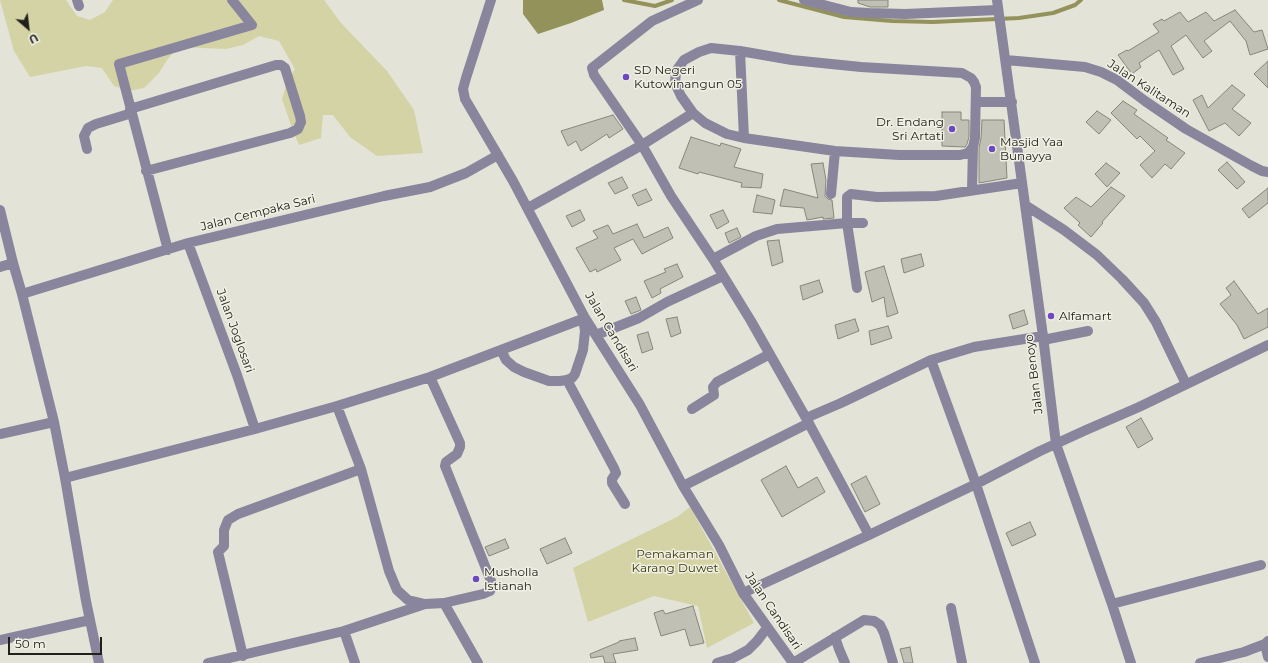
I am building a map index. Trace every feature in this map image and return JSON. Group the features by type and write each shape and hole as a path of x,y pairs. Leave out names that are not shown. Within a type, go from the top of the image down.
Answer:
{"street":[{"path":"168,250 119,64 252,25 232,0"},
{"name":"Jalan Candisari","path":"491,0 463,89 465,100 528,208 584,318 640,405 684,486 719,545 744,593 767,628 793,663"},
{"path":"698,0 652,21 592,68 594,75 642,145 671,196 713,259 751,321 807,420 869,535"},
{"path":"804,0 851,12 905,14 999,12"},
{"name":"Jalan Benoyo","path":"999,12 1056,444 1131,663"},
{"path":"972,190 976,87 974,82 968,76 962,73 861,67 792,60 740,51 711,48 699,52 684,60 676,71 675,83 681,96 693,113 705,123 727,134 744,138 835,151 899,155 960,155 968,153 973,147"},
{"path":"740,51 744,138"},
{"name":"Jalan Kalitaman","path":"1006,60 1085,66 1101,72 1117,80 1186,129 1252,166 1268,172"},
{"path":"87,149 84,136 88,128 96,124 131,111 276,65 285,68 300,116 301,122 298,129 290,133 146,171"},
{"path":"976,102 1012,102"},
{"path":"528,208 642,145 693,113"},
{"path":"832,194 835,151"},
{"name":"Jalan Cempaka Sari","path":"22,294 188,244 384,196 430,187 466,173 498,155"},
{"path":"857,288 847,223 847,197 851,194 877,197 936,196 1022,183"},
{"path":"1025,205 1064,230 1097,255 1144,303 1156,322 1186,384"},
{"path":"0,210 54,422 99,663"},
{"path":"713,259 756,236 777,230 847,223 863,224"},
{"name":"Jalan Joglosari","path":"188,244 237,375 255,429"},
{"path":"0,267 13,264"},
{"path":"596,335 639,318 667,302 723,276"},
{"path":"65,478 255,429 337,406 430,377 584,318 585,331 583,350 575,374 572,378 567,380 549,381 524,372 514,367 506,360 501,350"},
{"path":"684,486 840,403 931,360 974,347 1088,331"},
{"path":"744,593 976,484 1056,444 1139,407 1268,345"},
{"path":"692,409 714,395 713,387 716,383 770,354"},
{"path":"931,360 976,484 1035,663"},
{"path":"208,663 243,656 344,631 425,604 444,603 490,591 492,587 491,581 445,466 447,461 457,454 460,443 430,377"},
{"path":"567,380 614,468 616,473 612,479 612,483 625,504"},
{"path":"337,406 361,469 389,571 397,590 408,600 425,604"},
{"path":"0,434 54,422"},
{"path":"243,656 218,552 224,546 224,530 228,520 238,514 361,469"},
{"path":"1112,604 1261,565"},
{"path":"444,603 478,663"},
{"path":"951,608 962,663"},
{"path":"0,640 90,620"},
{"path":"793,663 864,620 874,621 880,625 893,663"},
{"path":"717,663 733,658 748,650 767,628"},
{"path":"344,631 355,663"},
{"path":"835,637 838,649 845,663"},
{"path":"1200,663 1244,652 1266,643 1268,657"}],"green space":[{"path":"0,0 66,0 77,16 90,20 105,12 113,0 324,0 341,23 387,71 414,110 423,153 377,156 350,137 333,115 323,115 321,138 299,145 282,99 288,79 295,69 279,41 259,36 243,45 226,49 178,47 167,60 159,73 144,88 129,91 114,86 102,68 86,66 30,77 14,51"},
{"name":"Pemakaman Karang Duwet","path":"690,507 754,623 707,648 698,606 654,596 588,622 573,568 677,517"}],"shaded area":[{"path":"523,0 602,0 604,10 538,34 523,14"}],"building":[{"path":"858,0 888,0 888,7 870,7 858,3"},
{"path":"1235,10 1254,32 1262,30 1268,49 1250,55 1246,41 1230,21 1204,41 1212,51 1203,58 1186,35 1171,46 1184,69 1173,75 1159,50 1139,63 1141,67 1132,74 1118,55 1127,50 1128,51 1159,32 1153,24 1162,19 1164,21 1180,12 1188,22 1206,12 1214,21"},
{"path":"1268,61 1268,88 1254,74"},
{"path":"1232,85 1245,95 1232,109 1251,123 1239,136 1225,123 1209,131 1193,100 1202,95 1208,108"},
{"path":"1123,101 1137,110 1134,114 1168,138 1166,140 1185,153 1171,169 1165,164 1152,178 1140,165 1155,151 1140,136 1137,139 1111,113"},
{"path":"1097,111 1111,120 1099,134 1086,122"},
{"name":"Dr. Endang Sri Artati","path":"942,112 961,112 961,120 969,120 969,137 965,147 942,146"},
{"path":"613,115 623,129 609,138 607,134 581,151 576,141 568,146 561,131"},
{"name":"Masjid Yaa Bunayya","path":"982,120 1004,120 1007,178 979,183 979,148"},
{"path":"691,137 720,146 721,143 741,149 734,167 763,174 761,188 741,187 742,183 699,172 698,174 679,168"},
{"path":"1227,162 1245,182 1237,189 1218,170"},
{"path":"823,163 826,180 825,196 832,200 834,218 823,219 823,217 807,220 804,208 780,206 784,189 818,198 811,164"},
{"path":"1106,163 1120,173 1107,187 1095,174"},
{"path":"622,177 628,188 615,194 608,183"},
{"path":"1111,187 1125,196 1091,237 1078,225 1080,223 1064,208 1076,197 1091,207"},
{"path":"1268,188 1268,203 1249,218 1242,209"},
{"path":"646,189 652,200 638,206 632,195"},
{"path":"757,195 775,200 772,214 753,212"},
{"path":"580,210 585,220 572,227 566,216"},
{"path":"723,210 729,222 717,229 710,215"},
{"path":"637,224 644,238 668,227 673,238 642,254 633,239 614,248 621,260 597,272 596,269 590,272 576,248 598,238 593,231 608,225 613,234"},
{"path":"737,228 741,237 729,243 725,233"},
{"path":"779,240 783,262 772,266 767,241"},
{"path":"921,254 924,266 904,273 901,259"},
{"path":"677,264 683,277 660,289 661,293 652,298 644,281 666,272 664,269"},
{"path":"884,266 898,313 887,317 884,297 872,302 865,272"},
{"path":"819,280 823,292 803,300 800,286"},
{"path":"1234,281 1258,314 1268,308 1268,327 1244,339 1237,325 1220,304 1231,295 1226,288"},
{"path":"636,297 641,310 631,314 625,301"},
{"path":"1024,310 1028,324 1013,329 1009,315"},
{"path":"677,317 681,333 671,337 666,319"},
{"path":"855,319 859,331 838,339 835,325"},
{"path":"888,326 892,338 871,345 869,331"},
{"path":"648,332 653,349 642,353 637,335"},
{"path":"1141,418 1153,439 1138,448 1126,427"},
{"path":"786,466 798,488 817,477 825,492 782,517 761,480"},
{"path":"866,476 880,504 865,512 851,484"},
{"path":"1030,522 1036,535 1012,546 1006,533"},
{"path":"565,538 572,553 547,564 540,549"},
{"path":"505,539 509,548 489,556 485,547"},
{"path":"693,606 704,643 690,646 685,629 661,636 654,613 663,610 665,614"},
{"path":"635,638 638,650 613,654 616,663 605,663 603,656 591,658 590,654 619,641"},
{"path":"910,647 913,663 904,663 900,649"}],"waterway":[{"path":"624,0 655,6 672,0"},
{"path":"779,0 844,17 892,21 933,22 1019,18 1053,13 1075,5 1081,0"}],"place":[{"name":"SD Negeri Kutowinangun 05","path":"626,77"},
{"name":"Dr. Endang Sri Artati","path":"952,129"},
{"name":"Masjid Yaa Bunayya","path":"992,149"},
{"name":"Alfamart","path":"1051,316"},
{"name":"Musholla Istianah","path":"476,579"}]}
